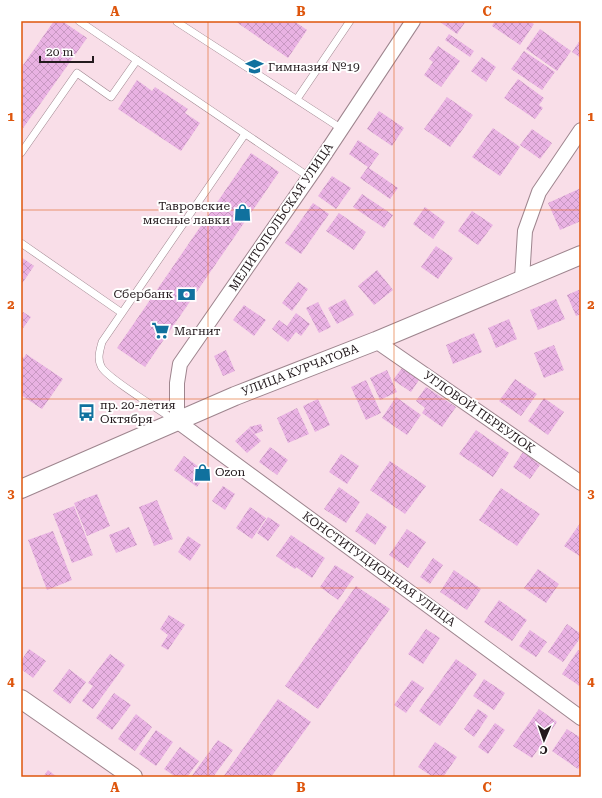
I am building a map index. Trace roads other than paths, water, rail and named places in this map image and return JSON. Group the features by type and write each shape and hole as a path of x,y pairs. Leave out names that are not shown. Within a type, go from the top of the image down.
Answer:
{"street":[{"name":"МЕЛИТОПОЛЬСКАЯ УЛИЦА","path":"177,421 177,383 180,364 309,178 413,21"},
{"path":"522,279 525,231 539,192 581,130"},
{"name":"УЛИЦА КУРЧАТОВА","path":"21,490 235,396 376,341 581,255"},
{"name":"УГЛОВОЙ ПЕРЕУЛОК","path":"376,341 581,483"},
{"name":"КОНСТИТУЦИОННАЯ УЛИЦА","path":"177,421 581,718"},
{"path":"21,699 134,777"}],"lane":[{"path":"80,21 309,178"},
{"path":"297,99 350,21"},
{"path":"177,22 342,128"},
{"path":"21,153 77,73 111,98 137,60"},
{"path":"177,421 118,382 101,367 99,355 102,342 245,134"},
{"path":"21,243 122,313"}],"place":[{"name":"Гимназия №19","path":"255,67"},
{"name":"Тавровские мясные лавки","path":"243,213"},
{"name":"Сбербанк","path":"186,294"},
{"name":"Магнит","path":"161,331"},
{"name":"пр. 20-летия Октября","path":"87,412"},
{"name":"Ozon","path":"202,472"}]}
